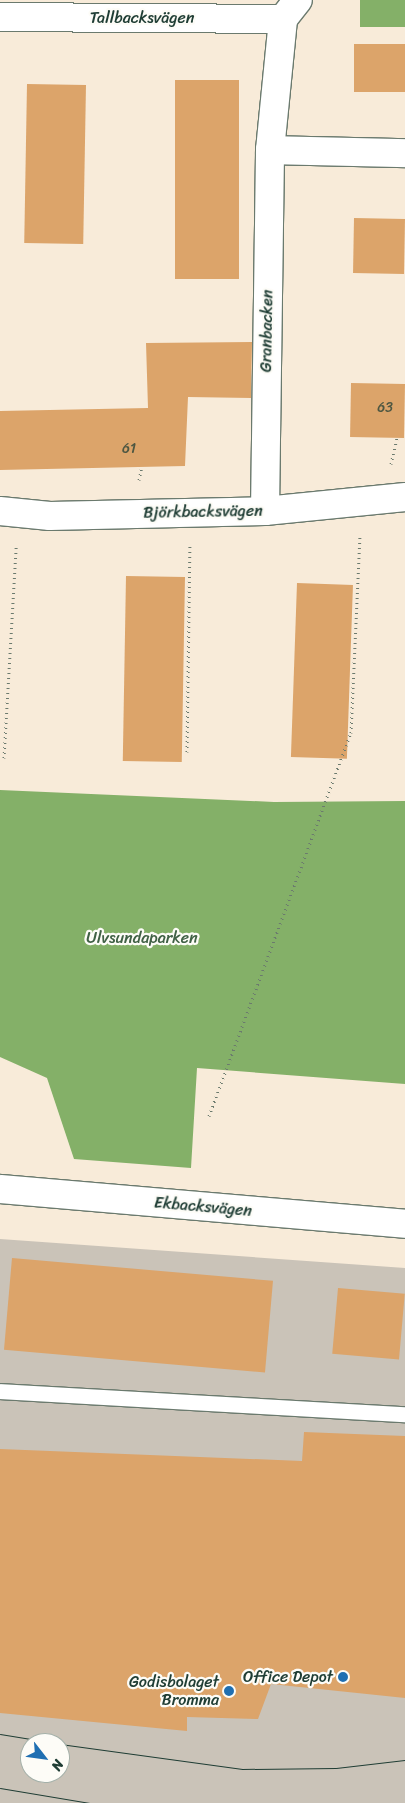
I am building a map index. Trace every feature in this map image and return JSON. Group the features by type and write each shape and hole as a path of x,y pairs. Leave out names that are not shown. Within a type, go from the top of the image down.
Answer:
{"street":[{"name":"Tallbacksvägen","path":"0,17 291,9"},
{"name":"Granbacken","path":"265,511 270,150 291,9"},
{"path":"270,150 405,153"},
{"name":"Björkbacksvägen","path":"0,511 50,516 265,511 405,496"},
{"name":"Ekbacksvägen","path":"0,1190 405,1224"}],"lane":[{"path":"0,1391 405,1414"}],"path":[{"path":"209,1116 352,733 361,562 359,501"},
{"path":"187,752 193,513"},
{"path":"4,758 16,547"}],"shaded area":[{"path":"0,1239 405,1268 405,1803 0,1803"}],"green space":[{"path":"360,0 405,0 405,27 360,27"},
{"name":"Ulvsundaparken","path":"0,790 274,802 405,801 405,1084 197,1068 191,1168 74,1159 47,1078 0,1057"}],"building":[{"path":"354,44 405,44 405,92 354,92"},
{"path":"175,80 239,80 239,279 175,279"},
{"path":"27,84 86,85 83,244 24,243"},
{"path":"354,218 405,219 404,274 353,273"},
{"path":"252,342 251,398 188,397 185,466 0,470 0,411 148,408 146,343"},
{"path":"351,383 405,384 404,438 350,437"},
{"path":"126,576 185,577 182,762 123,761"},
{"path":"297,583 353,585 347,759 291,757"},
{"path":"12,1258 273,1281 265,1372 4,1350"},
{"path":"338,1288 405,1294 399,1360 332,1354"},
{"path":"304,1432 405,1436 405,1698 271,1684 258,1719 187,1717 187,1731 0,1713 0,1449 302,1461"}],"tram line":[{"path":"0,1734 20,1737"},
{"path":"70,1745 242,1769 336,1768 405,1760"},
{"path":"0,1788 90,1803"}],"place":[{"name":"Office Depot","path":"343,1677"},
{"name":"Godisbolaget Bromma","path":"229,1691"}]}
